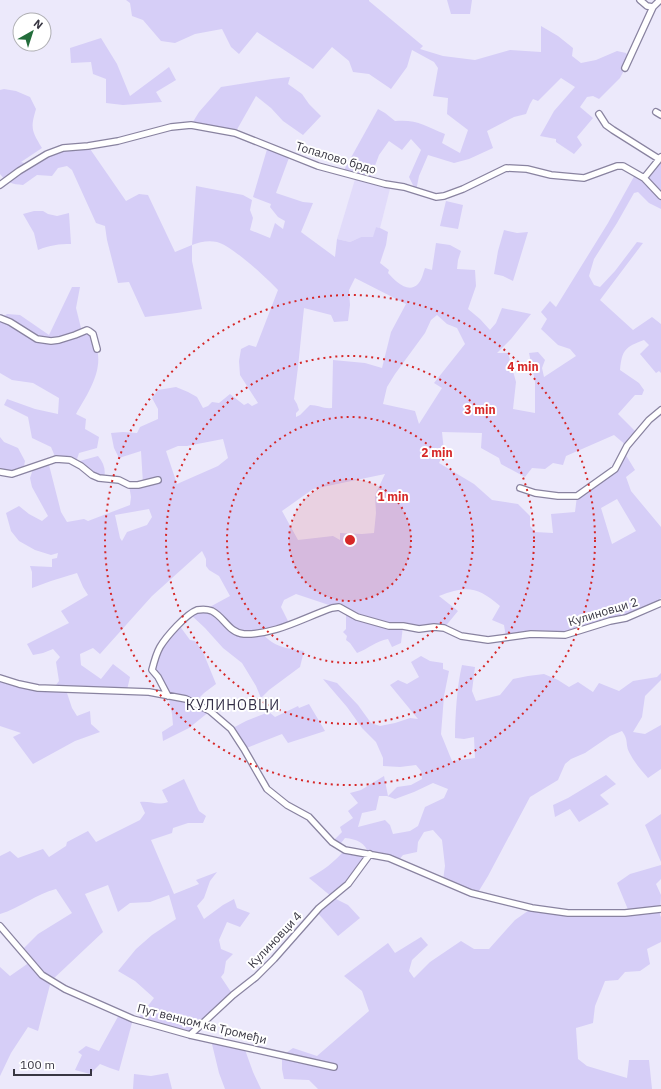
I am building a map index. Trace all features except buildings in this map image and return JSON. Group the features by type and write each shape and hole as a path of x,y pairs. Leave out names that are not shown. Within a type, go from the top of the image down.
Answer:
{"street":[{"path":"640,0 646,6 653,7"},
{"path":"625,68 653,7 660,0"},
{"path":"599,114 602,120 612,130 660,158 644,178"},
{"name":"Топалово брдо","path":"0,185 35,161 47,154 63,148 118,141 170,127 191,124 235,133 318,166 385,184 404,187 436,197 444,196 464,188 506,168 527,169 551,175 584,178 617,166 623,166 644,178 661,196"},
{"path":"0,318 10,322 37,339 51,341 76,335 86,330 93,334 97,349"},
{"path":"520,488 535,493 558,496 577,496 614,469 627,446 649,420 661,410"},
{"path":"0,472 12,474 56,459 64,459 70,460 99,478 119,480 129,485 138,485 158,480"},
{"name":"Кулиновци 2","path":"168,696 158,677 152,670 154,661 160,646 175,628 196,610 206,609 214,612 234,631 242,634 262,633 280,628 332,608 339,608 357,617 389,626 403,626 419,629 434,627 444,628 461,636 499,640 526,634 565,635 610,621 626,618 661,603"},
{"path":"0,678 38,688 127,690 149,692 186,699 210,711 231,729 244,749 264,786 274,796 313,821 338,847 345,850 389,858 471,893 532,908 568,913 625,913 661,909"},
{"name":"Кулиновци 4","path":"190,1035 274,960 319,908 348,884 370,854"},
{"name":"Пут венцом ка Тромеђи","path":"0,926 42,975 65,989 137,1020 190,1035 334,1068"}],"shaded area":[{"path":"126,0 369,0 423,46 420,49 443,56 475,60 510,50 541,52 541,26 558,36 573,48 572,56 581,63 596,60 617,51 626,53 630,59 620,78 599,99 593,96 587,97 580,107 593,118 577,137 582,145 574,154 556,142 556,139 540,136 554,111 575,87 561,78 538,101 533,99 526,114 514,117 487,131 493,148 469,159 454,163 428,155 419,176 416,191 409,177 421,150 411,139 402,150 389,141 379,155 370,179 343,172 378,109 395,121 415,122 445,134 442,143 460,153 468,130 447,114 448,98 433,96 438,68 434,62 412,50 407,67 391,89 369,74 353,72 349,61 332,47 313,69 257,32 239,54 231,47 222,29 195,34 175,43 161,41 143,20 132,16 130,3"},
{"path":"447,0 472,0 470,14 451,14"},
{"path":"101,38 117,64 130,96 169,67 176,80 156,92 162,102 123,105 106,103 106,79 93,74 91,62 71,63 70,48"},
{"path":"290,77 288,84 302,94 309,104 321,116 303,135 283,121 271,108 256,96 235,133 191,125 199,112 221,87"},
{"path":"4,89 16,91 30,97 36,109 33,121 33,130 42,148 21,162 30,165 63,148 88,146 126,201 139,194 148,195 175,252 192,245 192,261 202,309 145,317 129,282 118,283 105,226 96,223 72,170 67,166 58,168 52,176 37,175 23,185 10,182 0,174 0,90"},
{"path":"268,146 290,155 276,193 303,202 313,203 301,232 335,257 337,239 350,242 361,237 373,237 376,227 380,228 388,232 386,245 380,263 389,270 388,273 394,280 410,288 418,284 425,268 432,270 436,243 450,245 461,251 457,269 475,270 476,286 468,309 490,330 496,323 502,308 531,314 511,339 497,353 508,353 516,382 513,409 535,413 535,381 529,353 538,352 545,360 542,368 544,377 576,356 570,349 558,345 541,329 547,319 541,312 550,301 556,307 608,223 636,173 644,178 661,157 661,209 649,203 638,192 634,193 594,259 589,276 594,285 600,287 615,271 637,242 643,243 600,300 633,330 652,317 661,324 661,373 659,371 656,373 640,354 649,345 644,340 629,347 623,354 622,358 620,370 639,383 644,390 642,395 635,395 618,414 638,434 627,446 614,435 566,456 563,465 553,463 545,469 532,468 525,477 501,464 499,458 481,448 482,433 442,432 444,452 439,463 474,484 492,500 518,504 530,516 530,526 535,532 553,533 551,514 575,512 577,496 614,469 624,452 635,470 626,477 631,491 661,527 661,598 643,612 565,635 506,638 504,625 492,620 500,606 485,595 478,592 465,589 457,590 439,596 458,611 444,628 403,626 401,643 392,647 388,639 380,641 357,653 346,640 347,636 343,632 346,629 346,611 339,607 344,595 338,608 296,594 284,600 281,607 290,625 262,633 276,644 286,648 304,651 300,667 269,690 261,698 256,686 242,663 223,648 190,614 206,609 230,596 219,576 209,570 206,566 206,559 202,551 152,596 100,654 93,648 80,654 81,665 101,679 113,664 130,677 127,690 66,690 72,708 77,716 90,711 91,724 100,732 75,741 33,764 13,737 21,733 0,726 0,678 53,689 59,681 56,662 60,657 53,649 33,655 27,644 69,623 61,611 88,595 77,573 32,588 32,572 30,566 52,567 52,559 57,558 58,553 51,555 35,550 19,541 11,531 6,513 19,506 29,514 42,521 48,516 32,487 30,478 34,466 48,461 61,512 67,522 84,519 88,521 130,505 131,497 129,485 143,484 141,451 119,458 114,448 111,433 137,433 140,427 158,419 158,409 152,398 158,390 176,387 197,397 203,408 212,402 219,403 230,394 244,405 248,403 252,406 258,403 240,375 239,361 241,349 249,345 256,347 278,290 249,263 223,244 210,241 192,245 196,186 243,195 252,200 250,210 253,218 250,230 270,238 275,223 283,229 285,221 278,217 270,207 271,204 253,197","holes":["355,278 406,304 391,332 382,368 365,363 333,360 332,408 310,405 296,417 296,413 299,410 294,399 304,308 331,315 334,322 348,321 350,305 349,290","437,315 447,324 457,328 465,344 434,383 442,388 419,424 415,411 383,404 387,387 425,333 431,320","223,439 228,458 218,466 177,484 166,451 178,446 187,446","385,474 375,495 376,513 374,533 340,533 340,540 333,536 298,540 282,511 313,489","617,499 636,531 612,544 601,508","149,509 152,517 147,525 127,532 122,541 115,515"]},
{"path":"356,176 391,185 380,228 376,227 374,237 361,237 350,242 337,239"},
{"path":"446,201 463,205 458,229 440,226"},
{"path":"34,211 43,211 57,216 69,213 71,244 54,245 38,250 34,233 23,214"},
{"path":"504,230 517,233 528,232 513,281 503,276 494,274"},
{"path":"72,287 80,287 76,308 82,332 89,331 97,349 98,358 98,366 93,383 76,414 86,419 85,429 99,437 97,448 79,453 76,462 98,456 104,467 104,479 81,466 56,459 51,447 32,438 28,417 4,405 7,399 35,409 58,414 59,398 33,383 12,380 0,373 0,319 7,314 20,315 49,335"},
{"path":"0,437 4,442 18,448 25,461 23,471 0,472"},
{"path":"179,625 190,640 195,641 203,652 216,684 194,703 210,711 189,728 163,741 162,732 173,725 172,714 168,695 152,670 161,646"},
{"path":"421,656 430,661 443,663 443,669 449,671 444,696 441,734 452,761 475,758 474,737 464,739 455,738 455,721 462,665 475,667 472,691 476,701 500,695 513,679 528,676 544,674 569,687 578,682 593,692 599,683 619,691 633,681 657,677 661,673 661,680 645,696 642,717 633,732 645,734 661,725 661,769 648,778 631,756 622,731 610,736 585,753 571,759 565,764 558,780 530,797 477,894 443,880 445,866 442,840 433,830 424,832 418,842 417,852 403,855 398,861 370,854 348,884 332,897 309,878 328,866 345,850 369,854 363,844 353,839 345,838 338,847 332,842 342,832 340,827 353,818 348,811 358,803 350,793 361,790 384,776 388,796 397,787 411,785 422,779 421,771 416,765 400,767 383,766 383,758 376,742 362,728 347,707 323,679 337,683 358,705 371,723 380,726 410,718 418,719 390,685 398,680 407,684 419,677 411,662","holes":["433,783 448,789 444,798 425,807 418,826 410,831 393,834 390,825 385,820 358,827 362,813 376,810 379,796 387,796 395,799"]},
{"path":"309,704 325,731 288,743 282,734 244,749 231,729 269,712 275,717 298,706 299,708"},
{"path":"606,775 616,784 600,795 609,804 579,822 570,809 555,817 553,805 568,798"},
{"path":"184,779 199,811 206,816 203,823 188,823 173,828 172,833 151,840 174,894 199,884 196,880 217,872 210,881 204,898 197,906 204,919 234,899 237,908 250,913 240,927 227,922 219,940 221,949 233,954 226,961 224,973 221,977 233,995 190,1035 137,1020 154,998 135,981 118,971 136,949 152,935 176,919 169,895 150,902 130,903 118,912 108,885 85,894 103,932 51,981 38,1031 28,1027 11,1053 0,1076 0,967 10,976 30,962 21,951 38,934 72,913 56,889 0,914 0,856 10,851 18,858 43,849 49,857 66,846 67,842 88,831 96,842 140,820 145,813 140,802 161,804 168,802 162,790"},
{"path":"661,814 661,862 645,825"},
{"path":"661,865 661,879 656,884 661,895 661,942 647,949 650,964 640,971 625,972 618,980 605,981 595,1006 593,1023 576,1028 578,1059 587,1066 627,1078 629,1060 649,1060 652,1089 318,1089 309,1080 284,1079 282,1056 293,1048 317,1056 369,1011 362,991 344,976 388,943 395,953 421,937 428,945 412,960 409,971 414,978 430,962 461,941 474,949 489,949 515,920 532,908 568,913 629,912 617,883 630,874"},
{"path":"332,897 348,905 360,918 338,936 316,911"},
{"path":"120,1013 133,1019 119,1071 100,1064 90,1074 75,1070 82,1055 78,1052 86,1046 99,1051"},
{"path":"211,1040 244,1047 261,1089 225,1089 219,1073"},
{"path":"168,1073 172,1089 133,1089 134,1074 151,1076"}],"district":[{"name":"КУЛИНОВЦИ","path":"233,705"}]}
